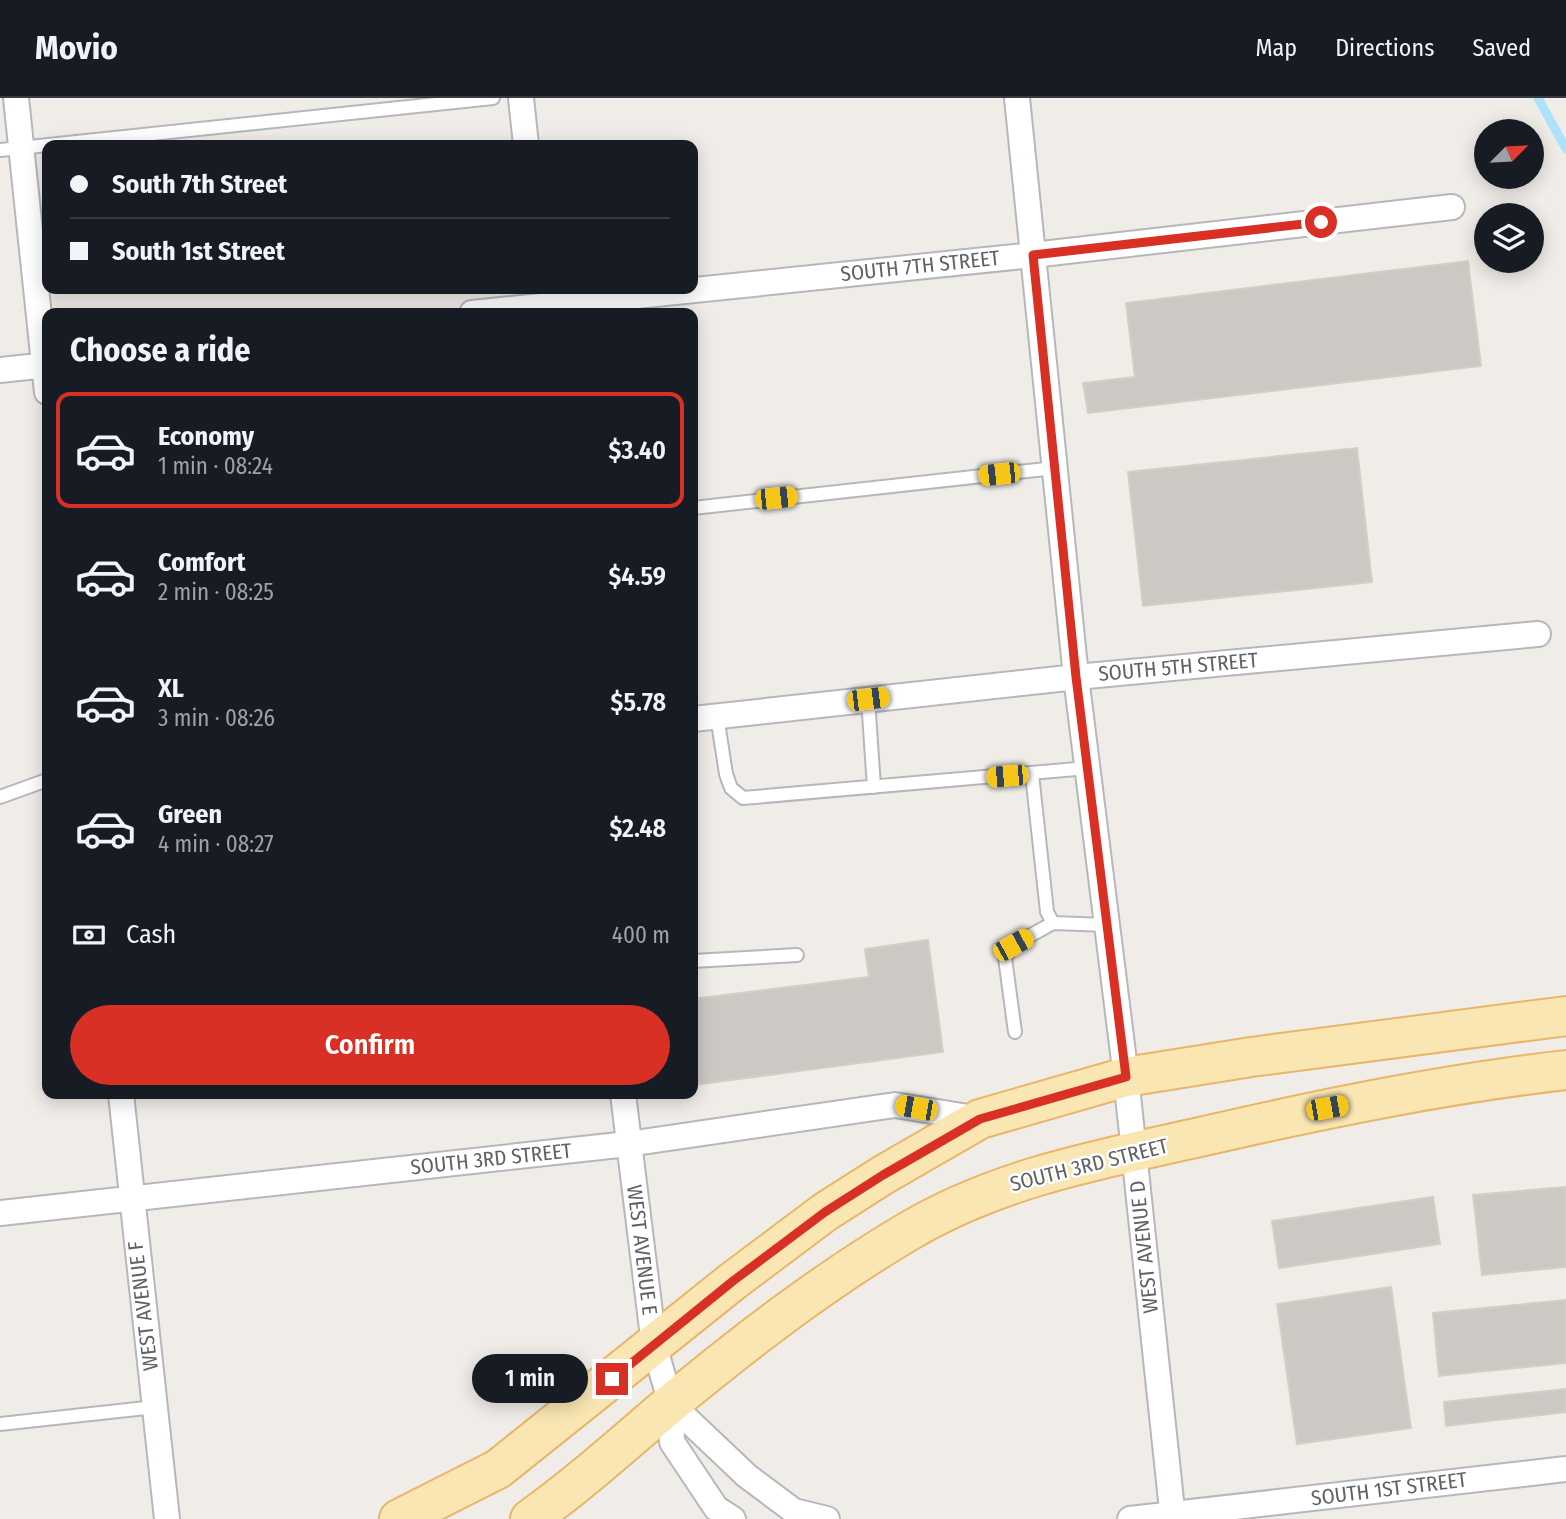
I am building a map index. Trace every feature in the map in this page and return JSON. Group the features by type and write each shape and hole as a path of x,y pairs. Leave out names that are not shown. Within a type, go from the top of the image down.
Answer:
{"main road":[{"name":"SOUTH 3RD STREET","path":"654,1345 825,1212 980,1119 1126,1077 1265,1055 1566,1016"},
{"name":"SOUTH 3RD STREET","path":"671,1404 797,1306 910,1230 959,1204 1009,1184 1327,1108 1489,1079 1566,1070"},
{"path":"399,1519 498,1469 654,1345"},
{"path":"530,1519 592,1473 671,1404"}],"street":[{"path":"16,98 10,149 42,341"},
{"path":"521,98 525,140"},
{"name":"WEST AVENUE D","path":"1017,98 1076,677 1126,1077 1173,1516"},
{"name":"SOUTH 7TH STREET","path":"698,287 1033,255 1452,207"},
{"name":"SOUTH 7TH STREET","path":"504,308 626,294"},
{"path":"0,370 42,365"},
{"name":"SOUTH 5TH STREET","path":"705,717 1076,677 1538,634"},
{"name":"WEST AVENUE F","path":"121,1099 167,1519"},
{"name":"WEST AVENUE E","path":"624,1099 654,1345 671,1404 672,1443 716,1508 733,1519"},
{"name":"SOUTH 3RD STREET","path":"0,1213 628,1144 895,1105 980,1119"},
{"path":"671,1404 747,1476 794,1511 827,1519"},
{"name":"SOUTH 1ST STREET","path":"1129,1519 1566,1469"}],"lane":[{"path":"95,140 493,98"},
{"path":"10,149 42,146"},
{"path":"698,507 1055,468"},
{"path":"868,699 874,787"},
{"path":"705,717 731,788 743,798 1088,768"},
{"path":"1032,774 1047,912 1053,923"},
{"path":"0,797 42,782"},
{"path":"1015,1032 1005,958 1013,945 1053,923 1107,925"},
{"path":"698,961 797,955"},
{"path":"0,1424 155,1407"}],"building":[{"path":"1468,261 1481,366 1088,413 1083,383 1135,377 1126,303"},
{"path":"1357,448 1372,582 1143,606 1128,472"},
{"path":"928,940 943,1052 698,1084 698,998 869,977 865,949"},
{"path":"1566,1187 1566,1267 1482,1275 1473,1195"},
{"path":"1433,1197 1440,1244 1279,1268 1272,1221"},
{"path":"1391,1287 1411,1428 1297,1444 1277,1304"},
{"path":"1566,1300 1566,1363 1439,1376 1433,1313"},
{"path":"1566,1389 1566,1412 1446,1426 1444,1402"}],"waterway":[{"path":"1538,98 1566,149"}],"route":[{"path":"612,1379 733,1281 825,1212 883,1175 980,1119 1126,1077 1076,677 1033,255 1321,222"}]}
